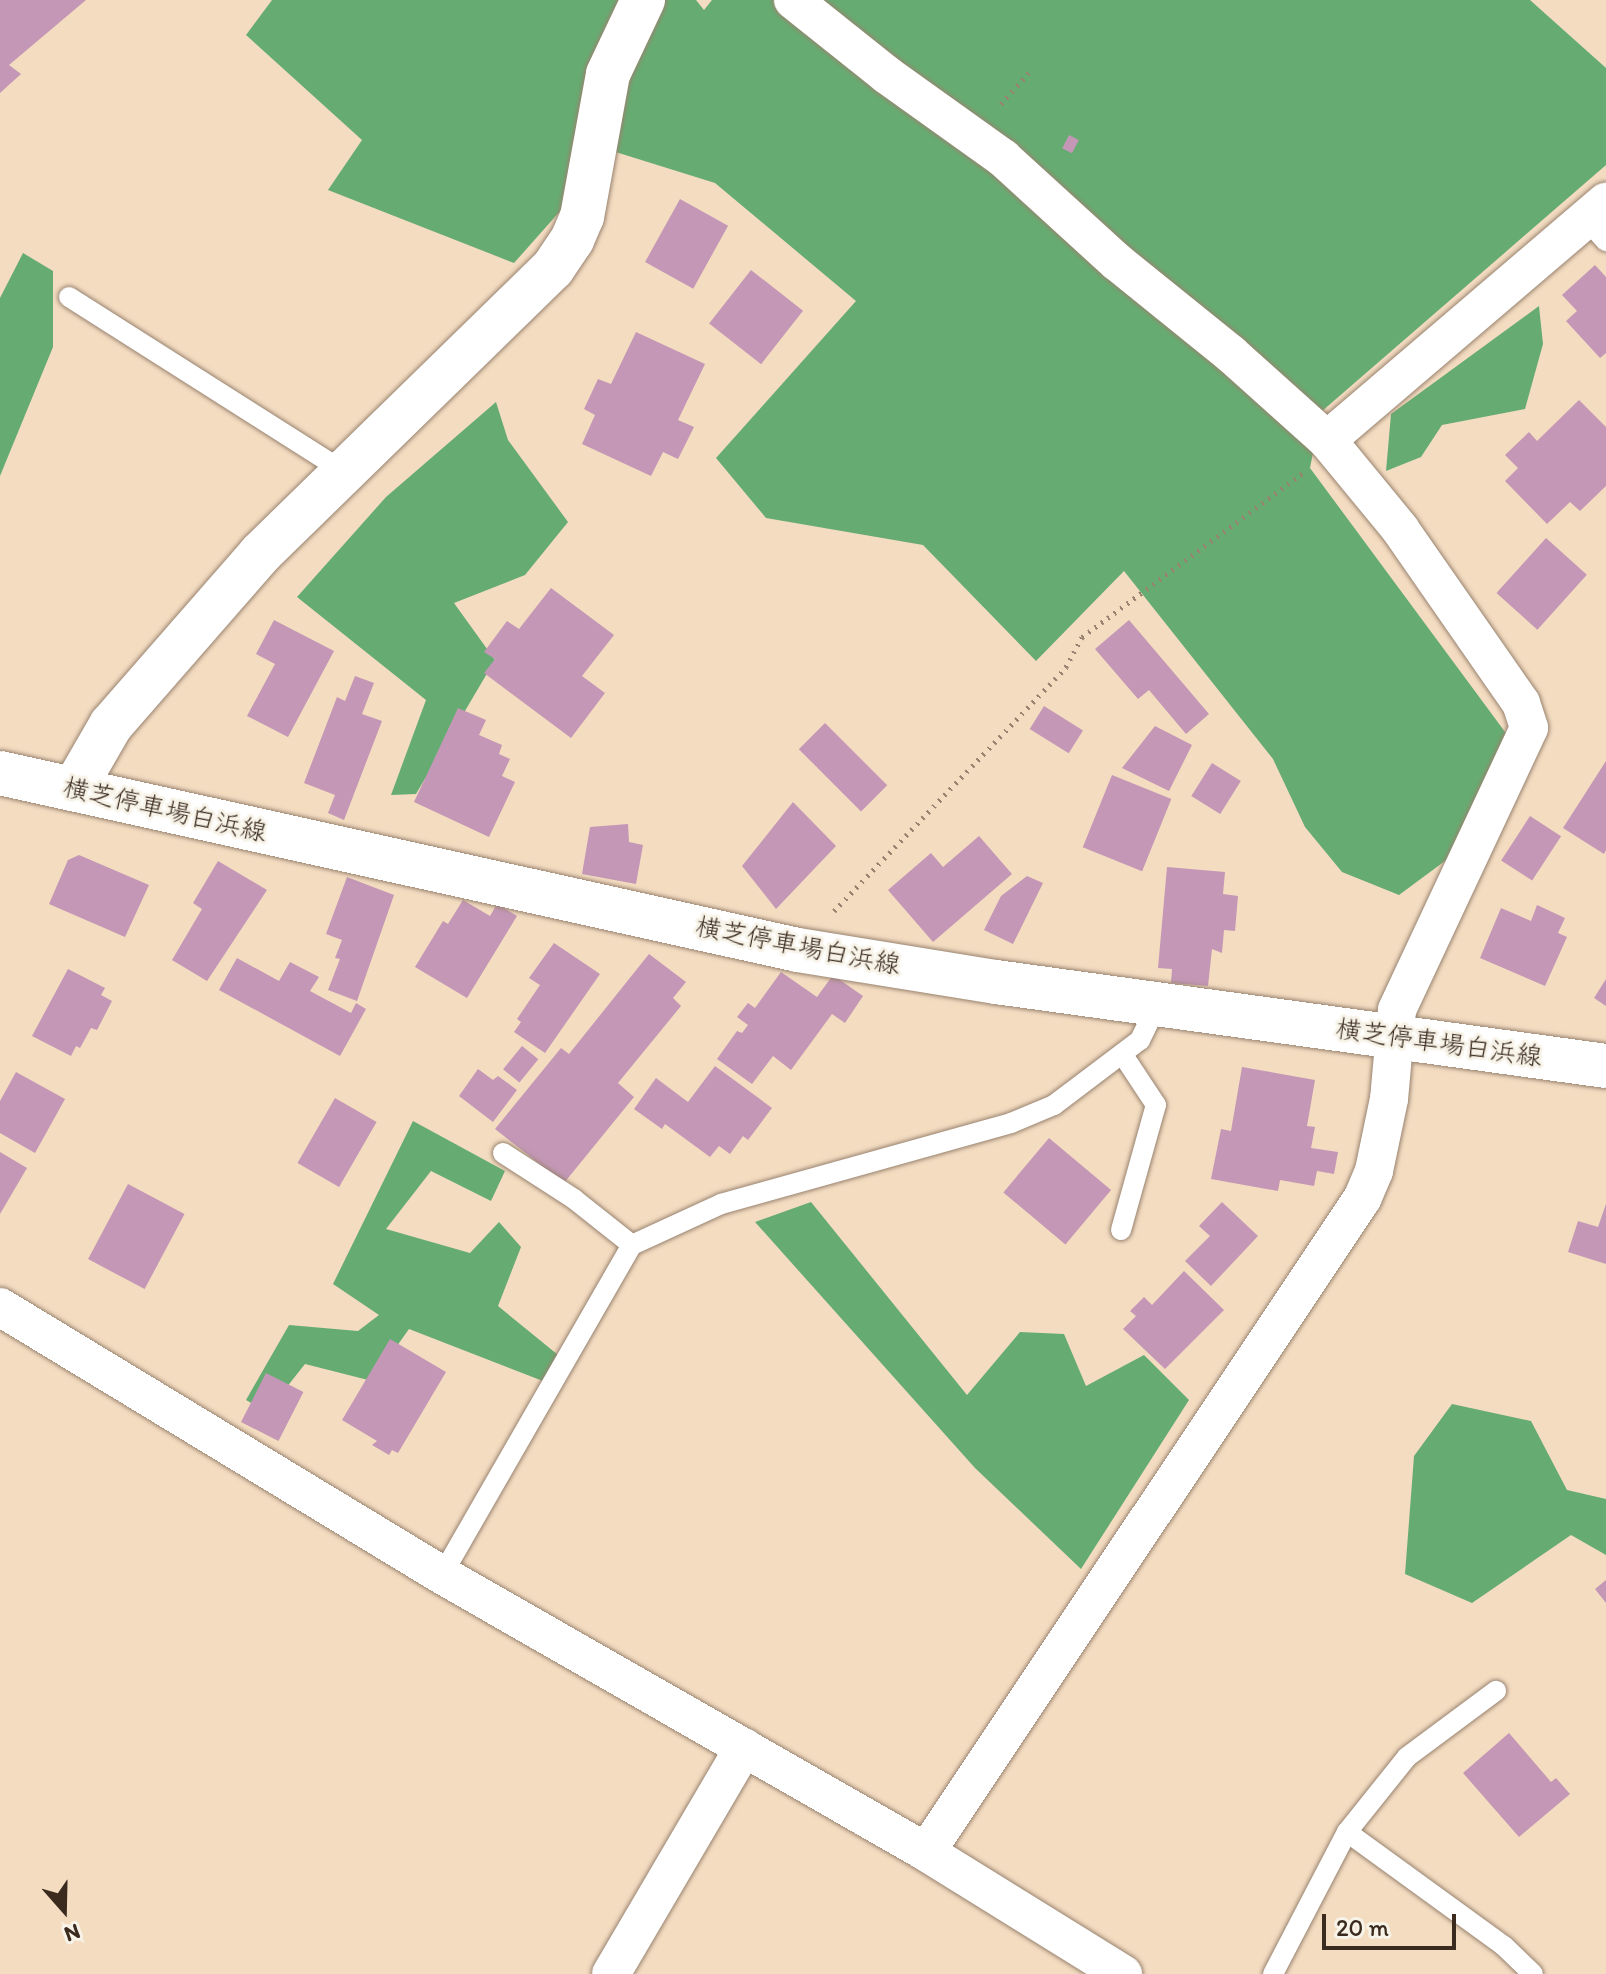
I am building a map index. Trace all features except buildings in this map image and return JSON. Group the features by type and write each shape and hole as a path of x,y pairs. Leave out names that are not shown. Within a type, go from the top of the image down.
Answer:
{"main road":[{"path":"74,789 111,725 260,554 553,268 572,240 582,217 608,74 643,0"},
{"name":"横芝停車場白浜線","path":"0,773 379,860 631,910 798,950 1157,1005 1606,1066"}],"street":[{"path":"793,0 887,75 1003,158 1117,262 1231,354 1327,440 1400,529 1521,703 1529,728 1416,963 1397,1010 1389,1099 1374,1171 1362,1199 926,1852"},
{"path":"1327,440 1599,220"},
{"path":"0,1307 442,1575 926,1852 1123,1974"},
{"path":"611,1974 744,1747"}],"lane":[{"path":"69,297 345,472"},
{"path":"442,1575 632,1245 721,1204 1011,1123 1054,1105 1140,1040 1157,1005"},
{"path":"1121,1230 1156,1105 1123,1055"},
{"path":"503,1153 574,1199 632,1245"},
{"path":"1273,1974 1347,1832 1407,1757 1496,1691"},
{"path":"1347,1832 1504,1946 1533,1974"}],"path":[{"path":"798,950 1066,667 1082,637 1321,460 1327,440"}],"green space":[{"path":"272,0 696,0 704,10 712,0 1530,0 1606,68 1606,165 1321,412 1310,468 1511,740 1449,858 1399,895 1342,872 1305,827 1273,759 1124,571 1036,661 923,545 766,518 716,458 856,301 715,183 574,139 562,209 514,263 328,190 362,140 246,35"},
{"path":"23,253 53,271 53,347 0,476 0,298"},
{"path":"1539,306 1543,344 1525,409 1442,425 1421,457 1386,471 1391,414"},
{"path":"496,402 508,440 568,522 525,575 454,603 495,660 416,794 391,795 426,700 297,597 386,497"},
{"path":"413,1121 505,1171 491,1201 431,1171 386,1229 470,1253 499,1222 521,1247 498,1306 563,1359 548,1383 409,1329 372,1381 305,1364 267,1412 246,1400 289,1325 358,1331 379,1315 333,1284"},
{"path":"811,1202 967,1395 1020,1332 1064,1334 1086,1386 1144,1355 1189,1400 1081,1569 975,1468 755,1222"},
{"path":"1452,1404 1531,1421 1567,1490 1606,1499 1606,1555 1571,1535 1472,1603 1405,1574 1414,1456"}]}
